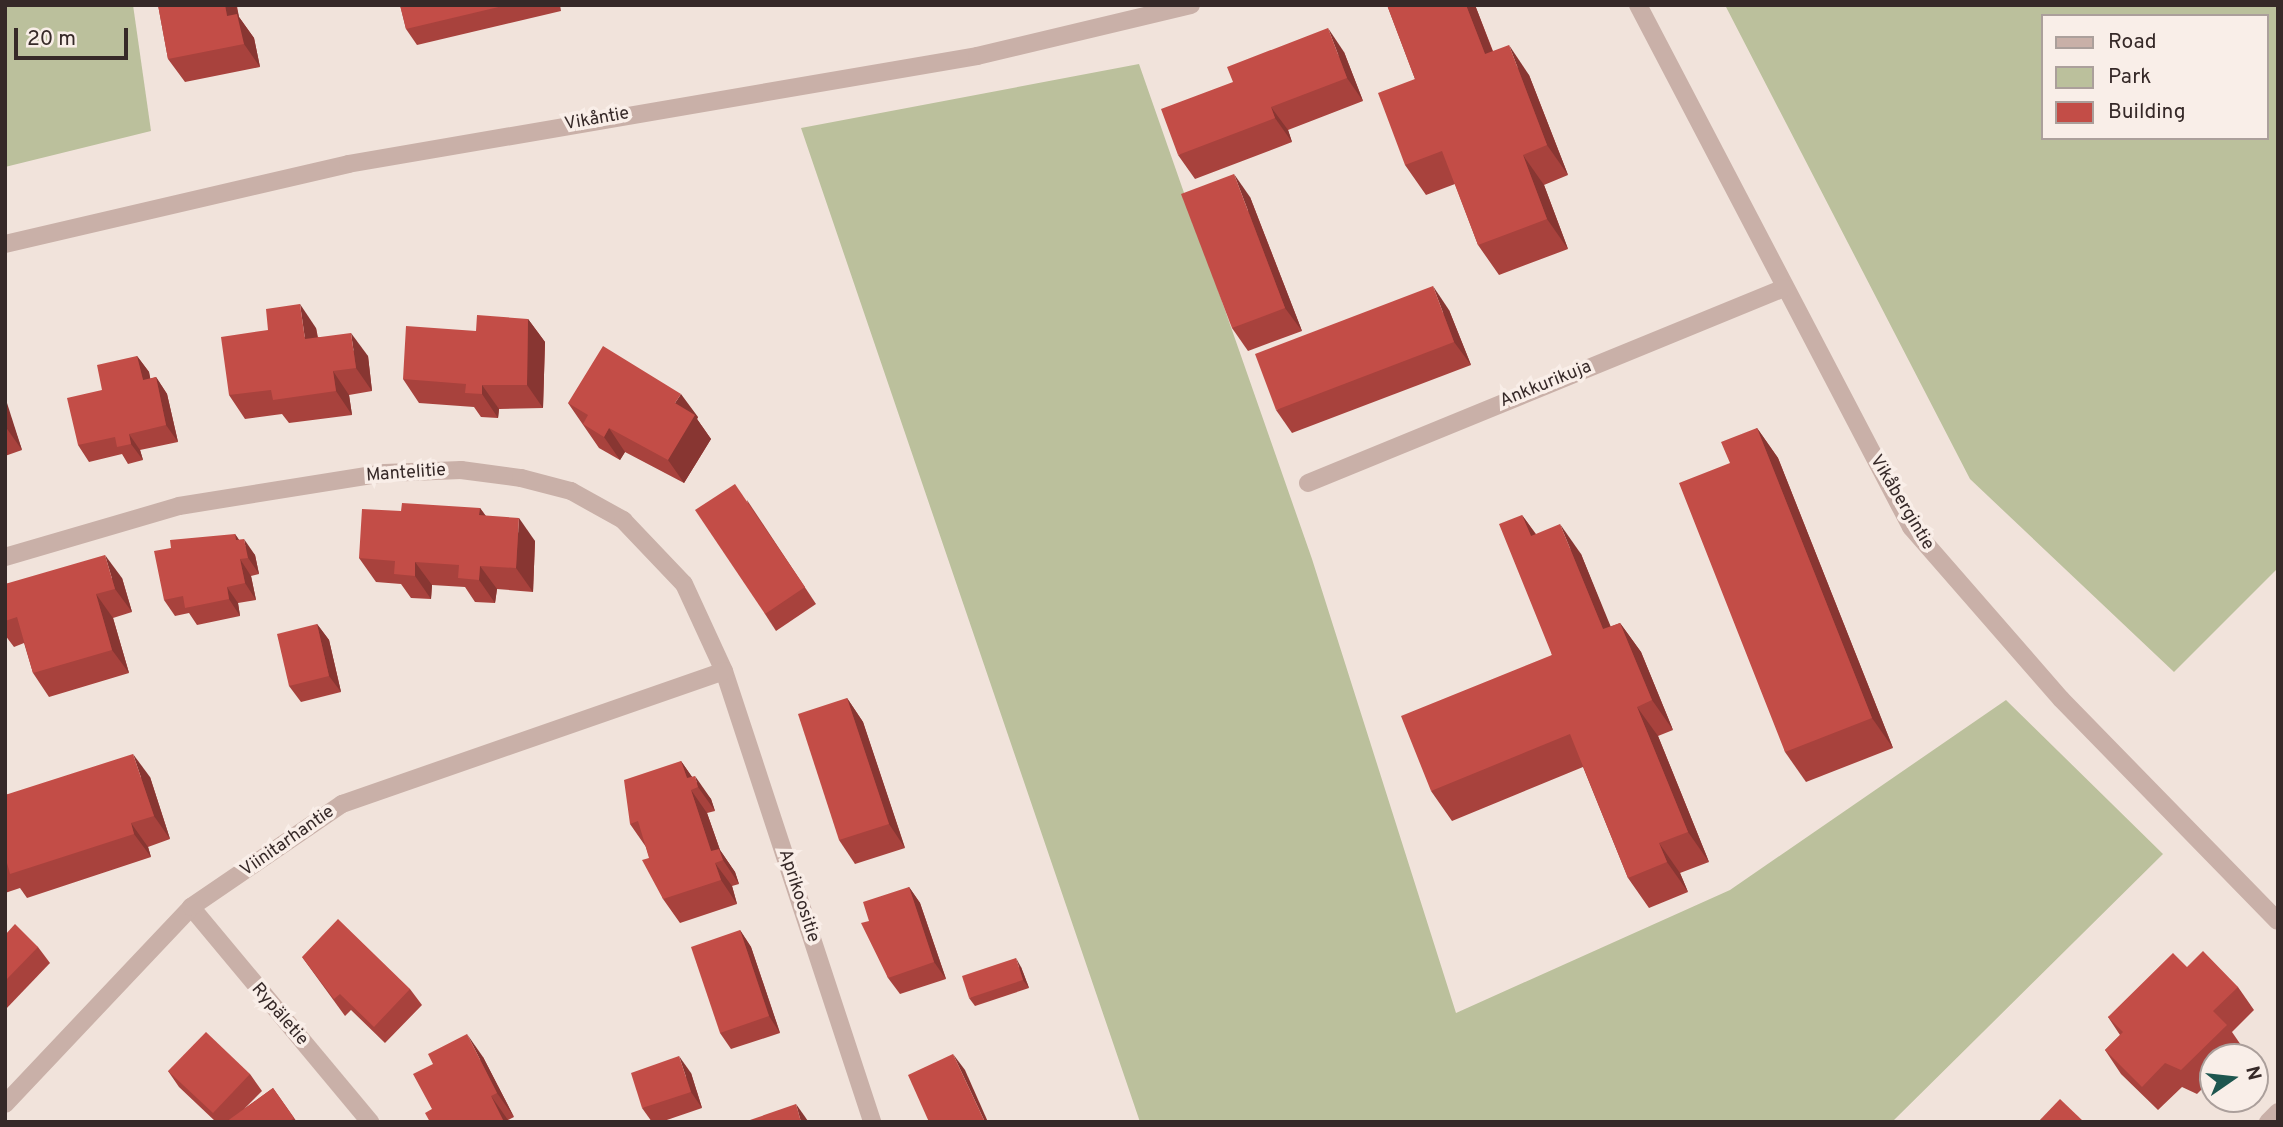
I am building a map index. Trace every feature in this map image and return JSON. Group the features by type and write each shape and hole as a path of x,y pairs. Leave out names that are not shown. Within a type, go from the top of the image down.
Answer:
{"street":[{"name":"Vikåntie","path":"5,244 348,164 977,56 1191,5"},
{"name":"Vikåbergintie","path":"1639,5 1890,490 1936,560 2061,699 2278,920"},
{"name":"Ankkurikuja","path":"1308,483 1784,288"},
{"name":"Mantelitie","path":"5,557 179,506 385,473 461,470 521,478 570,491 623,520 660,554 684,584 724,671"},
{"name":"Viinitarhantie","path":"5,1104 191,907 342,804 724,671"},
{"name":"Aprikoositie","path":"724,671 872,1122"},
{"name":"Rypäletie","path":"191,907 370,1122"},
{"path":"2268,1122 2278,1112"}],"green space":[{"path":"5,5 133,5 151,131 5,167"},
{"path":"1725,5 2278,5 2278,568 2174,672 1970,479"},
{"path":"1139,64 1312,559 1456,1013 1730,890 2006,700 2163,854 1892,1122 1140,1122 801,128"}],"building":[{"path":"158,5 225,5 227,16 237,14 244,44 168,59"},
{"path":"400,5 507,5 406,29"},
{"path":"1387,5 1466,5 1485,54 1509,45 1547,145 1523,155 1547,219 1478,245 1442,151 1405,165 1378,93 1415,79"},
{"path":"1328,28 1347,78 1271,107 1275,118 1178,155 1161,109 1233,82 1227,67"},
{"path":"1234,174 1285,308 1232,328 1181,194"},
{"path":"1433,286 1454,342 1276,410 1255,354"},
{"path":"300,304 305,339 351,333 356,368 333,371 336,391 273,400 271,390 229,395 221,337 268,330 266,309"},
{"path":"477,315 528,319 527,385 482,385 482,394 465,393 466,384 403,379 406,326 476,331"},
{"path":"603,346 681,394 675,403 695,415 668,460 609,428 604,437 583,424 588,415 568,403"},
{"path":"137,356 143,380 156,377 166,425 129,434 131,444 117,447 115,437 78,445 67,398 102,390 97,365"},
{"path":"1757,428 1872,718 1785,752 1679,483 1730,463 1721,442"},
{"path":"735,484 805,587 765,614 695,510"},
{"path":"402,503 480,508 479,515 519,518 516,568 480,566 479,580 458,578 459,565 415,562 415,576 394,574 395,561 359,558 362,509 401,511"},
{"path":"1522,515 1531,536 1560,524 1603,629 1620,623 1652,700 1637,707 1688,832 1659,843 1667,862 1628,878 1570,734 1431,791 1401,716 1552,655 1499,524"},
{"path":"235,534 236,540 244,539 248,558 240,559 245,583 227,587 229,599 185,608 183,596 164,600 154,551 171,548 170,540"},
{"path":"105,555 115,589 96,594 112,650 33,673 17,617 5,621 5,584"},
{"path":"317,624 329,676 289,686 277,634"},
{"path":"847,698 889,824 839,840 798,714"},
{"path":"133,754 154,816 131,823 134,834 10,874 7,863 5,864 5,795"},
{"path":"681,761 687,778 695,776 698,787 691,790 711,851 719,849 723,860 715,863 721,880 663,899 642,860 649,858 638,821 630,824 624,780"},
{"path":"909,887 934,962 888,978 861,923 869,921 863,902"},
{"path":"338,919 410,989 374,1027 340,994 334,999 302,957"},
{"path":"15,924 38,947 5,981 5,935"},
{"path":"740,930 769,1016 720,1033 691,947"},
{"path":"2203,951 2238,987 2213,1011 2227,1025 2209,1043 2199,1043 2199,1052 2181,1070 2165,1063 2142,1087 2105,1050 2123,1032 2108,1017 2173,953 2187,967"},
{"path":"1016,958 1023,980 969,998 962,976"},
{"path":"206,1032 250,1074 213,1113 168,1071"},
{"path":"467,1034 497,1093 491,1096 504,1122 430,1122 425,1113 432,1109 413,1074 433,1064 428,1054"},
{"path":"953,1054 985,1122 929,1122 908,1075"},
{"path":"679,1056 691,1092 642,1108 631,1073"},
{"path":"273,1088 294,1118 289,1122 226,1122"},
{"path":"2060,1099 2084,1122 2038,1122"},
{"path":"796,1104 801,1122 750,1122 750,1120"}]}
